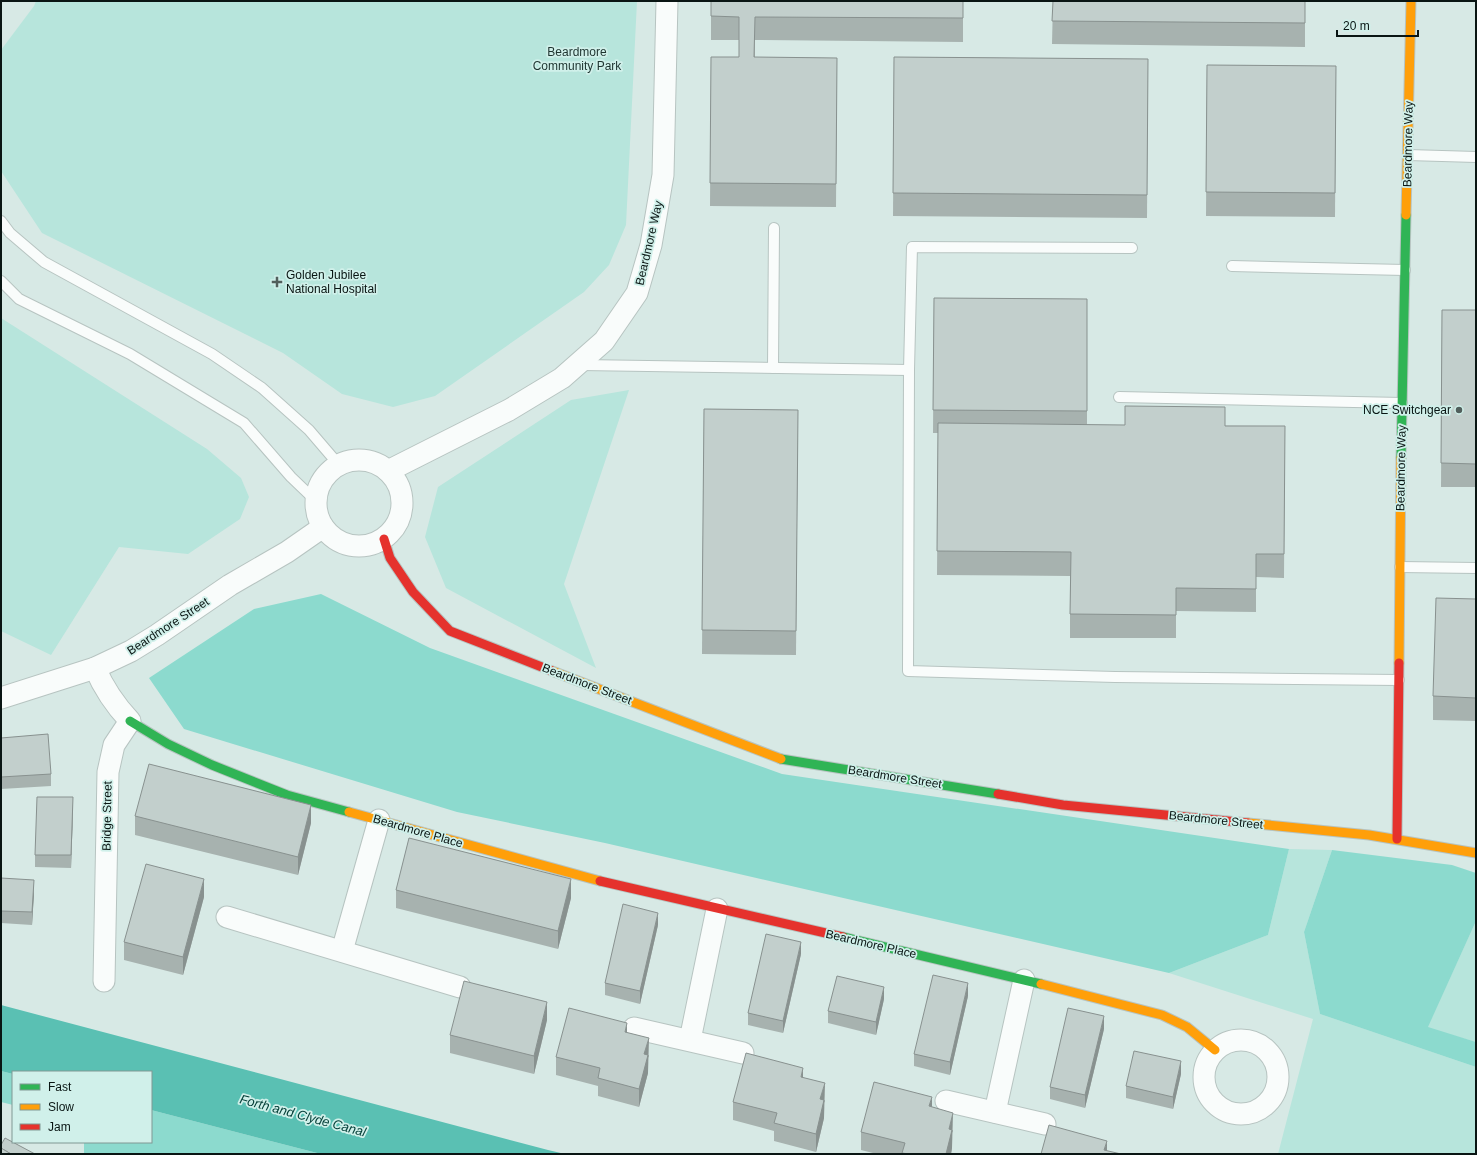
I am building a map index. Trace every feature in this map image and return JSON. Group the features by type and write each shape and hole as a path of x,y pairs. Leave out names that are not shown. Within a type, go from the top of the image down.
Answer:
{"street":[{"name":"Beardmore Way","path":"388,471 509,410 562,378 604,341 637,293 651,245 663,175 667,1"},
{"name":"Beardmore Way","path":"1397,839 1402,403 1411,1"},
{"path":"365,460 377,464 388,471 396,482 401,493 402,506 399,518 393,530 384,539 371,545 358,546 344,544 332,537 323,527 317,514 316,500 319,486 327,474 339,465 352,461 365,460"},
{"name":"Beardmore Street","path":"1,698 95,668 130,651 158,635 230,585 287,552 323,527"},
{"name":"Beardmore Street","path":"384,539 390,558 413,592 450,631 780,759 1063,805 1369,835 1476,853"},
{"path":"95,668 114,704 130,721"},
{"name":"Beardmore Place","path":"130,721 168,744 212,765 287,795 585,877 1024,980 1162,1015 1187,1027 1215,1050"},
{"name":"Bridge Street","path":"104,981 108,772 114,745 130,721"},
{"path":"342,951 379,820"},
{"path":"690,1040 717,909"},
{"path":"227,917 460,987"},
{"path":"995,1112 1024,980"},
{"path":"634,1028 743,1053"},
{"path":"946,1101 1045,1124"}],"lane":[{"path":"1408,156 1476,157"},
{"path":"1,221 10,233 44,262 212,354 262,388 310,430 339,465"},
{"path":"773,368 774,228"},
{"path":"1132,248 912,247 909,370 908,671 1115,677 1399,680"},
{"path":"1232,266 1405,270"},
{"path":"1,280 19,299 130,354 244,423 291,477 316,500"},
{"path":"578,364 909,370"},
{"path":"1119,397 1402,403"},
{"path":"1400,567 1476,568"}],"green space":[{"name":"Golden Jubilee National Hospital","path":"36,1 637,1 626,225 609,265 584,292 435,396 393,407 342,394 283,353 42,233 1,171 1,50 34,6"},
{"path":"1,318 207,449 241,478 249,497 240,519 188,554 119,547 51,655 1,631"},
{"path":"629,390 564,584 596,668 446,588 425,537 438,487 571,400"},
{"path":"321,594 430,648 782,774 1289,849 1268,935 1169,973 605,843 457,812 184,729 149,678 254,609"},
{"path":"1289,849 1332,850 1304,932 1320,1014 1476,1067 1476,1154 1278,1154 1313,1019 1169,973 1268,935"},
{"path":"1332,850 1452,865 1476,873 1476,921 1428,1027 1476,1042 1476,1067 1320,1014 1304,932"},
{"path":"1476,921 1476,1042 1427,1028"},
{"path":"1,1071 12,1074 12,1105 1,1102"},
{"path":"152,1110 321,1154 84,1154 84,1143 152,1143"}],"water":[{"name":"Forth and Clyde Canal","path":"1,1005 565,1154 321,1154 152,1110 152,1071 12,1071 12,1074 1,1071"}],"building":[{"path":"711,1 963,1 963,18 755,17 754,57 837,58 836,184 710,183 711,57 739,57 739,17 711,16"},
{"path":"1053,1 1305,1 1305,23 1052,21"},
{"path":"894,57 1148,59 1147,195 893,193"},
{"path":"1207,65 1336,66 1335,193 1206,192"},
{"path":"934,298 1087,299 1087,411 933,410"},
{"name":"NCE Switchgear","path":"1442,310 1476,310 1476,464 1441,463"},
{"path":"1125,406 1225,407 1225,426 1285,426 1284,554 1256,554 1256,589 1176,588 1176,615 1070,614 1071,552 937,551 938,423 1125,425"},
{"path":"704,409 798,410 796,631 702,630"},
{"path":"1436,598 1476,599 1476,698 1433,696"},
{"path":"48,734 51,774 1,777 1,738"},
{"path":"149,764 311,805 298,857 135,816"},
{"path":"37,797 73,797 71,855 35,855"},
{"path":"409,838 571,879 558,931 396,890"},
{"path":"146,864 204,879 183,957 124,942"},
{"path":"1,878 34,880 32,912 1,911"},
{"path":"623,904 658,913 640,991 605,983"},
{"path":"766,934 801,942 783,1021 748,1013"},
{"path":"933,975 968,983 950,1062 914,1054"},
{"path":"837,976 884,987 876,1022 828,1011"},
{"path":"464,981 547,1002 534,1056 450,1035"},
{"path":"569,1008 627,1023 625,1032 649,1038 644,1054 648,1055 639,1089 598,1078 600,1068 556,1057"},
{"path":"1068,1008 1104,1016 1085,1095 1050,1087"},
{"path":"1134,1051 1181,1061 1173,1097 1126,1086"},
{"path":"746,1053 803,1068 801,1077 825,1083 820,1099 824,1100 816,1134 774,1123 777,1113 733,1102"},
{"path":"874,1082 932,1097 929,1106 953,1113 949,1129 952,1130 946,1154 902,1153 905,1143 861,1132"},
{"path":"1049,1125 1107,1141 1104,1150 1121,1154 1041,1154"},
{"path":"5,1138 35,1154 11,1154 1,1148"},
{"path":"1,1148 11,1154 1,1154"}],"traffic: fast":[{"path":"1401,458 1406,215"},
{"path":"130,721 168,744 212,765 287,795 349,812"},
{"path":"781,759 998,794"},
{"path":"843,937 1041,984"}],"traffic: slow":[{"path":"1406,215 1411,1"},
{"path":"1399,663 1401,458"},
{"path":"552,671 781,759"},
{"path":"349,812 600,881"},
{"path":"1248,823 1369,835 1476,853"},
{"path":"1041,984 1162,1015 1187,1027 1215,1050"}],"traffic: jam":[{"path":"384,539 390,558 413,592 450,631 552,671"},
{"path":"1397,839 1399,663"},
{"path":"998,794 1063,805 1248,823"},
{"path":"600,881 843,937"}],"place":[{"name":"Golden Jubilee National Hospital","path":"277,282"},
{"name":"NCE Switchgear","path":"1459,410"}],"park label":[{"name":"Beardmore Community Park","path":"577,59"}]}
